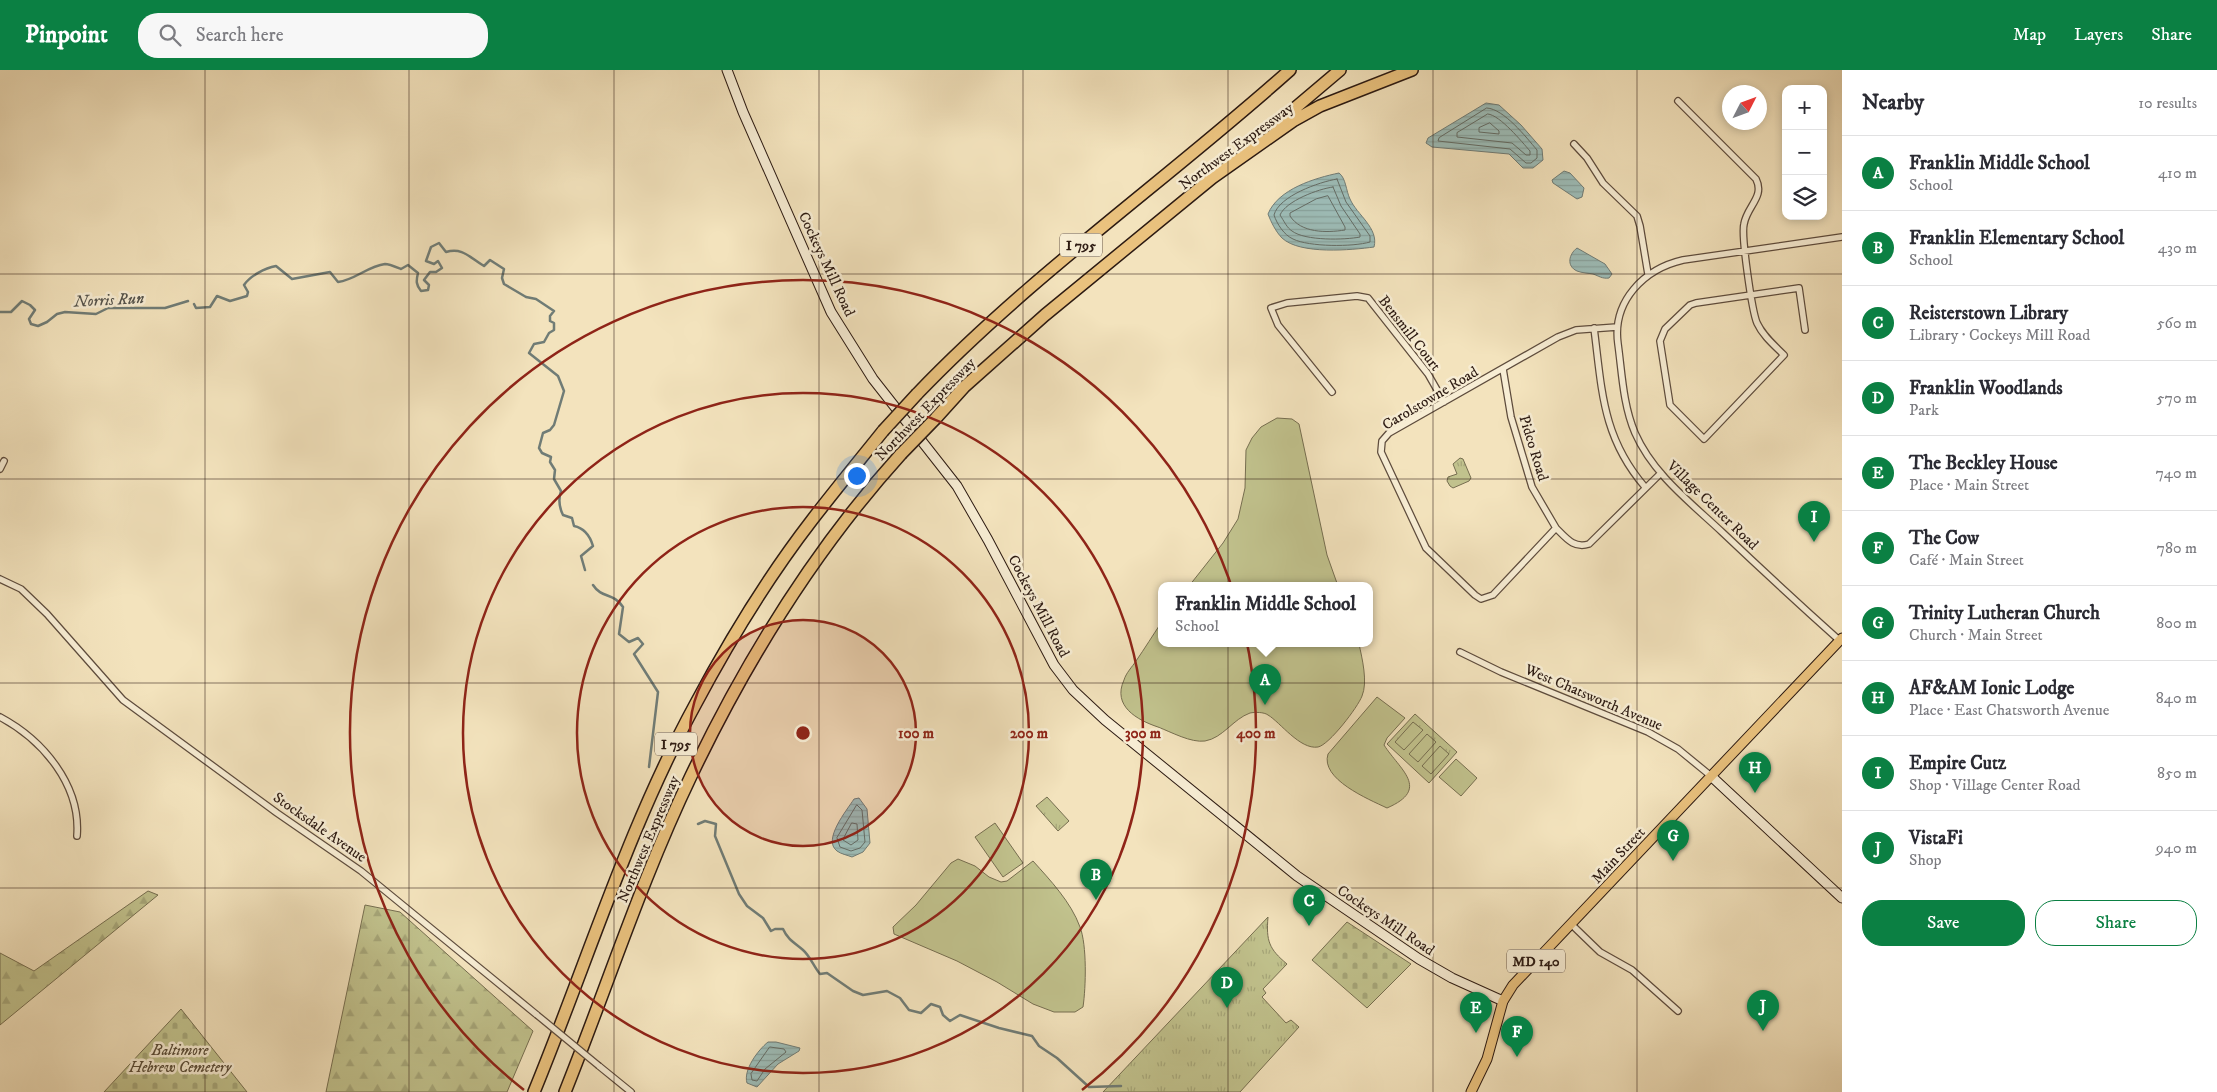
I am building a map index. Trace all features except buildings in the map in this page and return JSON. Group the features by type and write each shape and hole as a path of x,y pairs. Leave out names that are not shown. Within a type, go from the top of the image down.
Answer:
{"highway":[{"name":"Northwest Expressway","path":"534,1092 640,823 694,705 740,626 811,521 883,431 974,337 1016,299 1252,104 1290,70"},
{"path":"1252,104 1298,70"},
{"path":"1212,178 1340,70"},
{"name":"Northwest Expressway","path":"566,1092 658,853 691,777 720,718 765,640 813,565 880,477 964,387 1045,315 1212,178 1293,121 1320,106 1412,70"}],"main road":[{"name":"Main Street","path":"1471,1092 1487,1059 1503,1001 1513,985 1841,639"}],"street":[{"name":"Cockeys Mill Road","path":"727,70 743,112 832,312 874,379 958,486 1054,665 1073,690 1135,745 1297,876 1419,959 1452,978 1503,1001"},
{"path":"1678,100 1748,170 1758,184 1760,191 1744,224 1746,250 1751,295 1754,316 1760,328 1784,355 1704,439 1670,405 1660,341 1665,329 1690,305 1751,295 1799,288 1805,330"},
{"path":"1574,144 1586,158 1602,183 1637,216 1648,274"},
{"path":"1616,327 1627,300 1648,274 1671,263 1746,250 1842,237"},
{"name":"Bensmill Court","path":"1332,392 1278,325 1271,308 1287,303 1357,296 1368,298 1428,374 1444,402"},
{"name":"Carolstowne Road","path":"1556,528 1493,595 1486,599 1475,595 1429,552 1422,542 1381,452 1382,441 1389,433 1566,333 1594,328 1616,327"},
{"name":"Village Center Road","path":"1616,327 1626,402 1630,419 1642,447 1661,473 1792,598 1841,639"},
{"path":"1594,328 1609,426 1625,461 1645,487"},
{"name":"Pidco Road","path":"1503,369 1511,417 1530,481 1537,497 1556,528"},
{"path":"0,469 4,461"},
{"path":"1556,528 1574,544 1589,544 1661,473"},
{"name":"Stocksdale Avenue","path":"0,579 21,589 47,614 123,700 277,813 361,871 631,1092"},
{"name":"West Chatsworth Avenue","path":"1460,652 1501,672 1640,728 1678,749 1711,776"},
{"path":"0,718 27,735 61,773 76,805 78,820 77,836"},
{"path":"1711,776 1842,898"},
{"path":"1571,924 1600,952 1632,970 1678,1011"}],"green space":[{"path":"1277,418 1292,419 1299,424 1327,555 1337,582 1192,582 1223,543 1238,519 1245,488 1246,450 1252,438 1261,427"},
{"path":"1460,458 1463,459 1471,478 1469,481 1453,488 1447,481 1448,477 1457,474 1453,464"},
{"path":"1158,628 1158,647 1360,647 1363,663 1364,690 1355,708 1343,725 1329,740 1318,747 1311,747 1297,740 1268,715 1259,712 1250,713 1238,719 1223,732 1211,739 1199,741 1181,737 1150,724 1135,716 1124,704 1121,697 1121,689 1126,675"},
{"path":"1377,697 1405,718 1387,738 1384,745 1404,771 1410,786 1407,794 1400,801 1387,808 1347,787 1331,772 1327,763 1328,754"},
{"path":"1415,714 1457,752 1429,783 1387,744"},
{"path":"1413,722 1423,730 1404,750 1395,742"},
{"path":"1427,734 1436,742 1418,762 1409,754"},
{"path":"1440,746 1449,754 1431,774 1422,766"},
{"path":"1456,759 1477,778 1461,796 1439,777"},
{"path":"1047,797 1069,821 1058,831 1036,806"},
{"path":"995,823 1023,863 1003,877 975,837"},
{"path":"958,859 975,866 989,877 1001,882 1007,881 1033,861 1053,884 1066,900 1076,918 1082,935 1085,966 1083,1007 1075,1012 1054,1012 1033,1004 957,961 894,934 893,927 916,905 951,863"},
{"path":"148,891 158,895 0,1025 0,953 34,971"},
{"path":"365,905 400,912 533,1031 507,1092 326,1092"},
{"path":"1268,917 1268,938 1270,944 1276,954 1287,964 1263,989 1266,993 1262,997 1286,1023 1291,1020 1299,1027 1240,1092 1103,1092"},
{"path":"1347,922 1411,964 1367,1008 1312,960"},
{"name":"Baltimore Hebrew Cemetery","path":"181,1009 247,1092 104,1092"}],"water":[{"path":"1486,103 1499,105 1521,125 1542,149 1543,160 1533,168 1523,168 1509,154 1432,147 1426,143 1428,138"},
{"path":"1564,171 1570,173 1584,188 1582,197 1577,199 1553,183 1552,180"},
{"path":"1339,173 1343,178 1353,205 1373,234 1375,240 1374,247 1340,250 1313,249 1301,247 1282,238 1268,214 1273,205 1298,186"},
{"path":"1577,248 1605,264 1612,274 1609,278 1602,278 1574,269 1571,266 1570,260 1572,253"},
{"path":"859,798 867,809 870,843 863,852 852,857 837,851 833,846 832,840 842,817 854,799"},
{"path":"768,1042 800,1048 799,1051 778,1064 757,1087 747,1083 747,1072 756,1055"}],"waterway":[{"path":"194,304 196,308 210,307 217,296 230,301 247,296 248,292 244,285 258,273 276,266 292,279 330,272 338,282 350,279 379,265 387,264 401,269 408,265 418,273 417,283 421,291 428,290 429,285 424,280 430,272 436,272 442,268 438,261 434,264 426,261 431,247 439,243 446,252 462,252 484,266 490,260 504,269 502,278 504,284 526,297 536,299 554,311 550,316 550,321 554,323 554,330 549,333 544,342 534,344 529,353 558,376 564,391 554,425 550,430 543,433 539,448 542,453 551,457 550,462 555,470 554,479 561,491 559,503 563,515 572,518 574,526 584,531 592,542 593,546 581,556 585,570"},
{"name":"Norris Run","path":"0,312 11,312 22,301 35,310 29,319 31,324 38,326 57,314 65,312 96,314 108,308 165,308 188,301"},
{"path":"593,585 600,592 615,599 623,607 619,634 629,642 638,638 643,644 634,654 658,692 649,767"},
{"name":"Norris Run","path":"698,824 705,821 716,824 715,836 739,894 747,906 763,918 771,931 783,929 789,939 805,952 820,974 827,973 853,991 863,995 887,991 900,998 909,1010 921,1013 931,1004 940,1007 943,1015 950,1021 960,1015 999,1028 1032,1036 1039,1046 1057,1058 1089,1087 1121,1086"}],"place":[{"name":"Empire Cutz","path":"1814,542"},
{"name":"Franklin Middle School","path":"1265,705"},
{"name":"AF&AM Ionic Lodge","path":"1755,793"},
{"name":"Trinity Lutheran Church","path":"1673,861"},
{"name":"Franklin Elementary School","path":"1096,900"},
{"name":"Reisterstown Library","path":"1309,926"},
{"name":"Franklin Woodlands","path":"1227,1008"},
{"name":"VistaFi","path":"1763,1031"},
{"name":"The Beckley House","path":"1476,1033"},
{"name":"The Cow","path":"1517,1057"}]}
